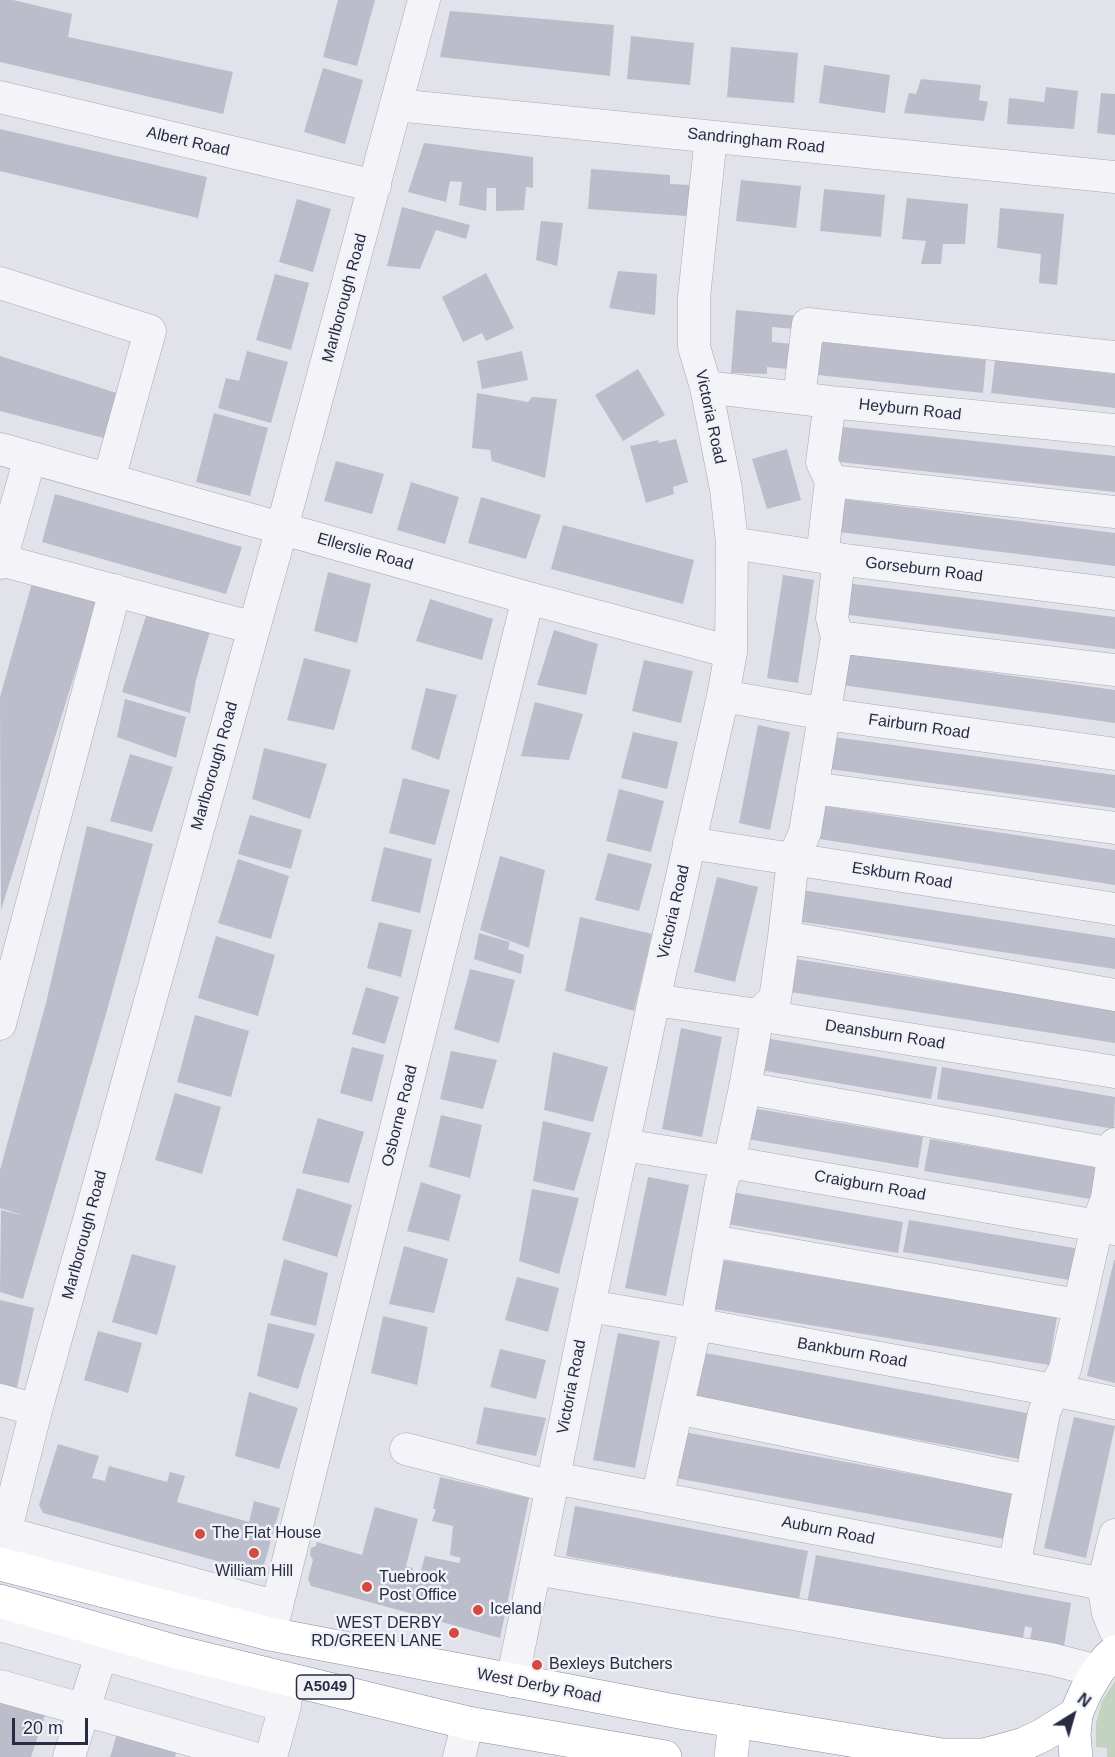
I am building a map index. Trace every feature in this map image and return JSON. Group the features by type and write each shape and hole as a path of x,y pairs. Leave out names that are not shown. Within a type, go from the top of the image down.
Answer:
{"main road":[{"name":"West Derby Road","path":"2,1542 274,1620 512,1681 866,1744 942,1755 984,1755 1024,1744 1077,1714"},
{"name":"A5049","path":"0,1601 177,1652 287,1692 665,1757"},
{"path":"1076,1757 1074,1735 1077,1714 1086,1691 1107,1661"},
{"path":"731,1757 735,1721"}],"street":[{"name":"Marlborough Road","path":"2,1542 36,1410 282,528 424,0"},
{"name":"Albert Road","path":"0,97 375,186"},
{"name":"Sandringham Road","path":"396,105 1115,177"},
{"name":"Victoria Road","path":"512,1681 654,1000 731,652 732,543 726,489 706,387 694,347 694,297 711,137"},
{"path":"0,283 150,331 109,479"},
{"path":"799,398 808,324 1115,357"},
{"name":"Heyburn Road","path":"706,387 830,402 1115,430"},
{"path":"657,1498 696,1324 721,1184 729,1161 745,1088 758,1015 775,999 793,860 806,832 825,714 837,637 832,618 831,480 822,462 830,402"},
{"name":"Ellerslie Road","path":"0,449 528,598 731,652"},
{"path":"30,458 0,561 254,628"},
{"path":"831,480 1115,512"},
{"name":"Gorseburn Road","path":"732,543 830,558 1115,594"},
{"path":"0,1024 115,590"},
{"name":"Osborne Road","path":"274,1620 528,598"},
{"path":"837,637 1115,670"},
{"name":"Fairburn Road","path":"723,696 825,714 1115,754"},
{"path":"812,788 1115,828"},
{"name":"Eskburn Road","path":"689,843 1115,909"},
{"path":"784,937 1115,994"},
{"name":"Deansburn Road","path":"654,1000 1115,1072"},
{"path":"745,1088 1114,1149 1107,1198 1106,1228 1078,1305 1065,1369 1044,1413 1014,1567"},
{"name":"Craigburn Road","path":"624,1145 729,1161 1106,1228"},
{"path":"712,1241 1078,1305"},
{"name":"Bankburn Road","path":"589,1306 1115,1403"},
{"path":"0,1400 36,1410"},
{"path":"677,1408 1030,1481"},
{"name":"Auburn Road","path":"406,1449 553,1483 657,1498 1102,1584"},
{"path":"1115,1535 1102,1584 1108,1613 1115,1630"},
{"path":"536,1569 1051,1659 1107,1661"},
{"path":"0,1625 101,1655 287,1692 271,1757"},
{"path":"69,1757 101,1655"},
{"path":"0,1686 250,1757"},
{"path":"459,1757 468,1722"}],"green space":[{"path":"1115,1681 1115,1757 1107,1757 1107,1748 1096,1747 1096,1723 1102,1701"}],"building":[{"path":"0,0 13,0 72,14 68,37 233,72 223,114 0,62"},
{"path":"338,0 375,0 357,66 323,57"},
{"path":"450,11 614,25 610,76 440,57"},
{"path":"631,36 694,43 690,85 627,79"},
{"path":"731,47 798,53 794,103 727,97"},
{"path":"824,65 890,75 885,113 819,103"},
{"path":"323,68 363,80 345,144 304,132"},
{"path":"921,79 981,85 979,100 988,102 984,121 904,113 909,93 916,94"},
{"path":"1046,87 1078,91 1074,129 1007,124 1009,98 1044,102"},
{"path":"1101,93 1115,94 1115,135 1097,133"},
{"path":"0,129 207,177 198,218 0,171"},
{"path":"424,143 533,157 533,188 526,187 524,210 496,211 496,188 487,188 486,211 459,205 462,182 450,181 446,202 408,192"},
{"path":"591,169 670,175 670,184 690,185 687,216 588,209"},
{"path":"741,180 801,186 796,228 736,221"},
{"path":"824,189 885,195 881,237 820,231"},
{"path":"907,198 968,204 965,244 943,244 941,264 921,264 926,241 902,239"},
{"path":"297,199 331,209 313,272 279,262"},
{"path":"402,207 470,225 466,239 436,230 420,269 387,266"},
{"path":"1000,208 1064,214 1057,285 1039,283 1041,254 997,248"},
{"path":"541,221 563,223 557,266 536,260"},
{"path":"618,271 657,274 655,315 609,308"},
{"path":"486,273 514,328 486,341 482,333 463,342 442,297"},
{"path":"275,274 309,283 291,350 256,340"},
{"path":"736,310 798,316 795,329 772,327 772,342 793,344 788,369 767,367 767,374 731,373"},
{"path":"812,341 986,360 983,393 809,374"},
{"path":"247,351 288,362 271,423 218,408 226,378 239,381"},
{"path":"522,351 528,380 482,389 477,361"},
{"path":"0,356 126,396 115,441 0,411"},
{"path":"995,360 1115,374 1115,408 991,393"},
{"path":"638,369 665,415 623,441 595,395"},
{"path":"477,393 528,402 532,397 557,399 545,478 492,461 490,450 472,448"},
{"path":"214,413 268,428 250,496 196,482"},
{"path":"834,426 1115,456 1115,492 830,461"},
{"path":"676,439 688,482 673,487 674,494 646,503 630,446"},
{"path":"787,449 801,500 767,509 752,459"},
{"path":"336,461 384,474 372,514 324,501"},
{"path":"411,482 459,497 445,544 397,530"},
{"path":"55,494 242,547 226,594 42,542"},
{"path":"481,497 541,515 526,559 468,543"},
{"path":"835,498 1115,533 1115,566 831,531"},
{"path":"563,525 694,560 683,604 551,569"},
{"path":"328,572 371,584 357,643 314,631"},
{"path":"783,575 814,580 798,683 767,678"},
{"path":"34,576 100,593 1,910 0,697"},
{"path":"846,583 1115,617 1115,649 841,614"},
{"path":"430,599 493,619 482,660 416,641"},
{"path":"150,603 213,621 196,680 190,713 122,692"},
{"path":"554,630 598,644 586,695 537,685"},
{"path":"847,653 1115,690 1115,723 842,685"},
{"path":"304,658 351,670 334,730 287,720"},
{"path":"644,660 693,671 681,723 632,711"},
{"path":"426,688 457,695 439,760 411,749"},
{"path":"125,699 186,717 176,758 117,737"},
{"path":"535,702 583,714 569,760 521,756"},
{"path":"758,725 790,732 770,830 739,823"},
{"path":"633,732 678,742 667,789 621,778"},
{"path":"826,736 1115,775 1115,808 822,768"},
{"path":"264,748 327,764 310,819 252,799"},
{"path":"130,754 173,767 152,832 110,821"},
{"path":"403,778 450,790 435,845 389,833"},
{"path":"619,789 664,801 651,852 606,841"},
{"path":"818,805 1115,850 1115,885 813,838"},
{"path":"250,815 302,830 291,869 238,854"},
{"path":"87,826 153,844 23,1299 0,1292 1,1210 25,1216 0,1208 0,1170 46,1003"},
{"path":"384,847 432,859 420,913 371,901"},
{"path":"608,853 652,864 639,911 595,900"},
{"path":"500,856 545,870 529,948 480,930"},
{"path":"238,859 289,876 271,939 218,923"},
{"path":"717,877 758,887 735,982 694,972"},
{"path":"795,889 1115,938 1115,969 790,920"},
{"path":"580,917 652,934 634,1011 565,991"},
{"path":"379,922 412,930 401,977 367,968"},
{"path":"479,933 510,942 508,949 524,955 521,974 474,959"},
{"path":"216,936 275,955 258,1016 198,998"},
{"path":"789,958 1115,1009 1115,1043 784,991"},
{"path":"470,969 515,980 499,1043 454,1029"},
{"path":"366,987 399,997 385,1044 352,1034"},
{"path":"195,1015 249,1031 231,1097 177,1082"},
{"path":"681,1028 722,1037 702,1137 662,1129"},
{"path":"759,1037 937,1067 931,1099 754,1069"},
{"path":"352,1047 384,1055 372,1102 340,1093"},
{"path":"451,1051 497,1060 483,1109 440,1099"},
{"path":"553,1052 608,1067 593,1122 544,1110"},
{"path":"942,1067 1115,1097 1114,1129 937,1099"},
{"path":"175,1093 221,1107 202,1174 155,1160"},
{"path":"746,1107 923,1137 918,1168 741,1138"},
{"path":"441,1115 482,1125 470,1178 429,1167"},
{"path":"318,1118 364,1132 349,1183 302,1173"},
{"path":"543,1121 591,1133 574,1191 533,1181"},
{"path":"930,1139 1107,1169 1102,1201 924,1171"},
{"path":"648,1177 689,1185 666,1296 625,1288"},
{"path":"421,1182 461,1195 449,1241 407,1231"},
{"path":"297,1188 352,1205 337,1257 282,1240"},
{"path":"532,1189 579,1198 559,1274 519,1261"},
{"path":"726,1191 903,1222 898,1253 721,1223"},
{"path":"909,1220 1086,1250 1081,1282 903,1252"},
{"path":"404,1246 448,1259 434,1313 389,1304"},
{"path":"132,1254 176,1266 157,1335 112,1322"},
{"path":"284,1259 328,1273 316,1326 270,1315"},
{"path":"722,1260 1057,1317 1049,1365 714,1309"},
{"path":"1115,1260 1115,1383 1087,1376"},
{"path":"517,1277 559,1288 548,1332 505,1320"},
{"path":"0,1300 34,1308 15,1397 0,1393"},
{"path":"383,1316 428,1327 417,1385 371,1373"},
{"path":"268,1323 315,1334 298,1389 257,1376"},
{"path":"98,1331 142,1343 128,1393 84,1380"},
{"path":"618,1333 660,1341 635,1468 593,1460"},
{"path":"500,1349 546,1360 536,1399 490,1387"},
{"path":"700,1352 1027,1413 1019,1459 691,1397"},
{"path":"249,1392 298,1408 279,1469 235,1456"},
{"path":"484,1407 546,1418 536,1456 476,1444"},
{"path":"1074,1417 1115,1426 1086,1558 1044,1548"},
{"path":"684,1432 1014,1493 1005,1539 675,1478"},
{"path":"58,1444 99,1456 92,1478 105,1481 109,1466 167,1482 170,1472 185,1476 177,1502 249,1522 254,1501 280,1508 264,1565 257,1572 43,1513 39,1505"},
{"path":"440,1477 529,1498 500,1638 311,1586 308,1579 313,1560 310,1555 311,1548 316,1546 317,1542 362,1555 375,1507 418,1519 406,1566 413,1568 412,1572 420,1574 425,1556 459,1563 461,1558 450,1555 453,1526 432,1521"},
{"path":"575,1506 808,1551 799,1599 566,1556"},
{"path":"816,1555 1071,1603 1064,1646 1030,1640 1032,1628 1025,1626 1022,1644 807,1603"},
{"path":"0,1700 47,1709 31,1757 0,1757"},
{"path":"120,1724 179,1743 175,1757 110,1757"}],"place":[{"name":"The Flat House","path":"200,1534"},
{"name":"William Hill","path":"254,1553"},
{"name":"Tuebrook Post Office","path":"367,1587"},
{"name":"Iceland","path":"478,1610"},
{"name":"WEST DERBY RD/GREEN LANE","path":"454,1633"},
{"name":"Bexleys Butchers","path":"537,1665"}]}
